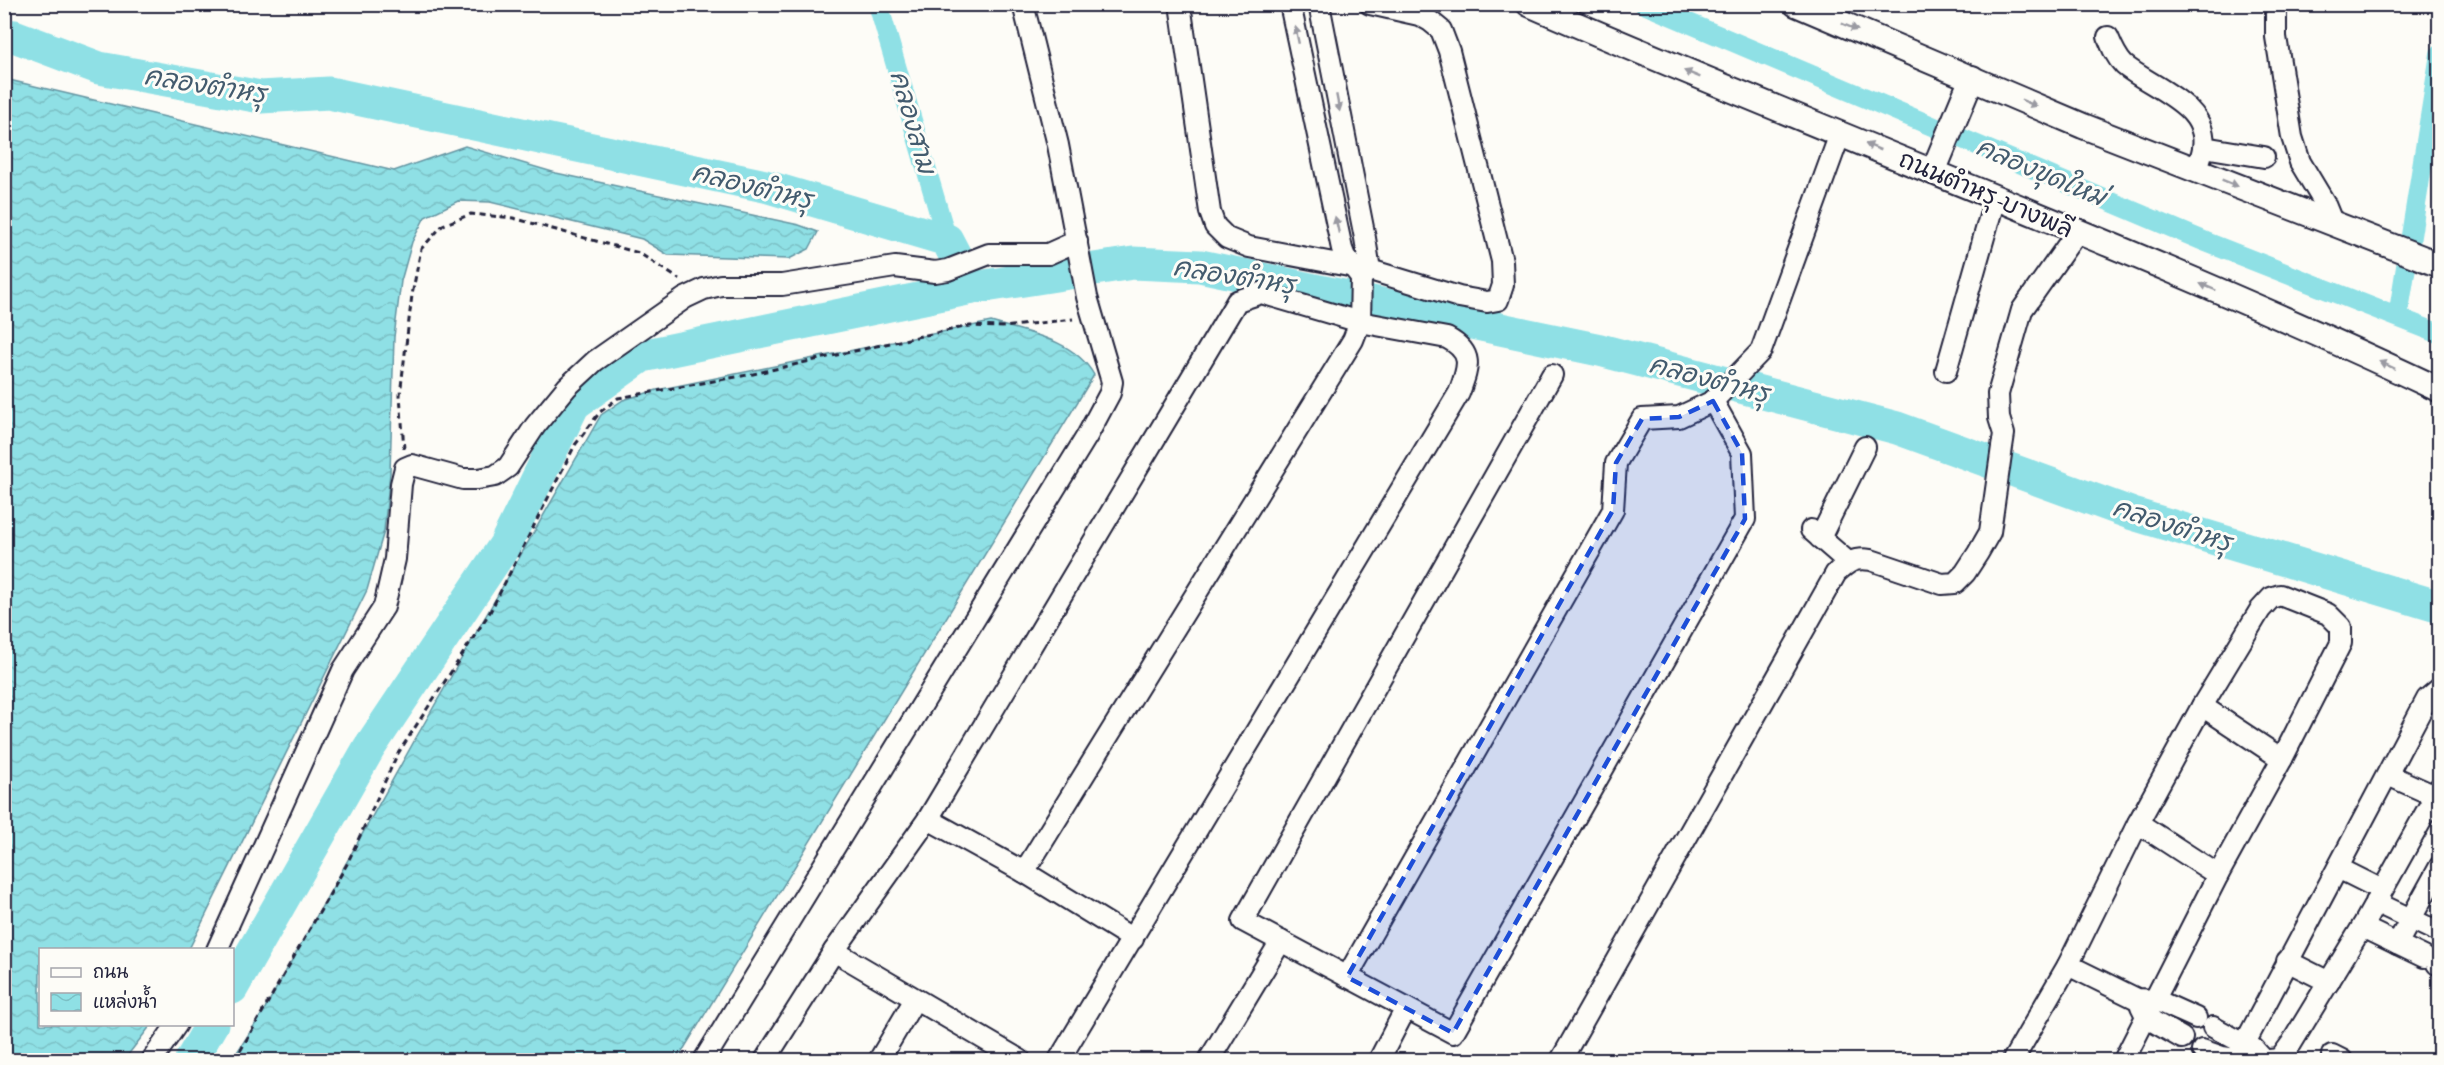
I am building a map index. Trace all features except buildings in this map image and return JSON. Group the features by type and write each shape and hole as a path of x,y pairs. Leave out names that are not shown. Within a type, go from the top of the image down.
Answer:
{"main road":[{"name":"ถนนตำหรุ-บางพลี","path":"1529,4 1650,58 1933,172 2326,336 2439,390"},
{"path":"1796,4 1972,78 2200,159 2333,224 2418,257"},
{"path":"1933,172 1972,78"}],"street":[{"path":"704,1060 1068,466 1110,393 1112,382 1084,283 1058,146 1023,4"},
{"path":"1180,4 1210,212 1215,226 1227,238 1249,247 1459,297 1486,302 1498,300 1503,285 1502,261 1449,51 1441,30 1419,15 1370,4"},
{"path":"1290,4 1342,249 1345,258 1361,274"},
{"path":"1024,872 1353,340 1360,315 1361,274 1319,4"},
{"path":"2276,14 2276,37 2292,137 2300,162 2324,202 2333,224"},
{"path":"2108,37 2123,64 2183,104 2199,122 2203,131 2200,159 2264,157"},
{"path":"1347,977 1613,510 1616,463 1642,419 1679,417 1713,401 1761,351 1839,134"},
{"path":"1946,371 1995,198"},
{"path":"1561,1060 1836,573 1848,562 1859,558 1942,584 1955,583 1965,573 1990,532 2004,434 1999,418 1998,394 2022,310 2077,232"},
{"path":"218,948 343,670 384,607 395,559 400,484 405,468 412,465 463,478 478,479 495,476 508,467 535,426 567,387 595,361 685,298 698,292 721,285 782,285 895,267 935,272 948,270 989,254 1048,254 1077,241"},
{"path":"765,1060 834,951 928,819 1237,302 1261,293 1360,315 1447,338 1458,344 1465,354 1469,367 1459,393 1059,1060"},
{"path":"1552,375 1243,921 1453,1033 1745,519 1742,453 1713,401"},
{"path":"1848,562 1815,534 1865,447"},
{"path":"2013,1060 2068,965 2138,823 2202,706 2260,610 2271,598 2280,595 2328,614 2341,627 2341,643 2282,759 2147,999 2147,1018 2124,1060"},
{"path":"2240,1054 2427,699 2439,688"},
{"path":"2202,706 2282,759"},
{"path":"2269,1060 2280,1059 2291,1044 2362,927 2437,792 2388,775"},
{"path":"928,819 1024,872 1133,939"},
{"path":"2138,823 2218,875"},
{"path":"2397,944 2439,866"},
{"path":"2338,868 2410,919 2436,931"},
{"path":"2362,927 2433,962"},
{"path":"1209,1060 1281,941"},
{"path":"834,951 1011,1058"},
{"path":"2287,961 2329,982"},
{"path":"2068,965 2204,1023 2240,1054"},
{"path":"879,1060 915,999"},
{"path":"1379,1060 1406,1008"},
{"path":"2147,1018 2182,1038"},
{"path":"152,1060 176,1026"},
{"path":"2202,1050 2240,1054 2254,1049 2264,1060"}],"path":[{"path":"405,468 400,395 412,295 421,249 443,225 471,214 513,218 639,253 698,292"},
{"path":"235,1060 347,864 397,755 490,612 575,445 600,412 618,398 753,374 970,326 1004,327 1093,317"}],"highlighted area":[{"path":"1713,401 1742,453 1745,519 1453,1033 1347,977 1613,510 1616,463 1642,419 1679,417"}],"water":[{"path":"5,79 394,171 465,146 556,173 799,225 818,232 809,249 789,259 668,255 642,239 490,202 458,201 425,217 412,242 401,281 394,337 390,473 384,531 367,590 189,948 39,948 39,1026 150,1026 124,1060 5,1060"},
{"path":"991,322 1035,334 1062,345 1075,353 1094,375 677,1060 232,1060 263,1012 417,736 601,415 623,400 657,390"}],"waterway":[{"name":"คลองสาม","path":"878,4 947,240"},
{"name":"คลองขุดใหม่","path":"1644,4 2206,242 2440,334"},
{"name":"คลองตำหรุ","path":"4,35 14,36 99,68 261,97 329,93 765,186 947,240 972,288"},
{"path":"2398,317 2440,54"},
{"name":"คลองตำหรุ","path":"234,984 369,748 505,545 574,404 642,356 972,288 1133,263 1200,266 1600,350 1897,428 2133,514 2440,607"},
{"path":"191,1060 211,1026"}]}
